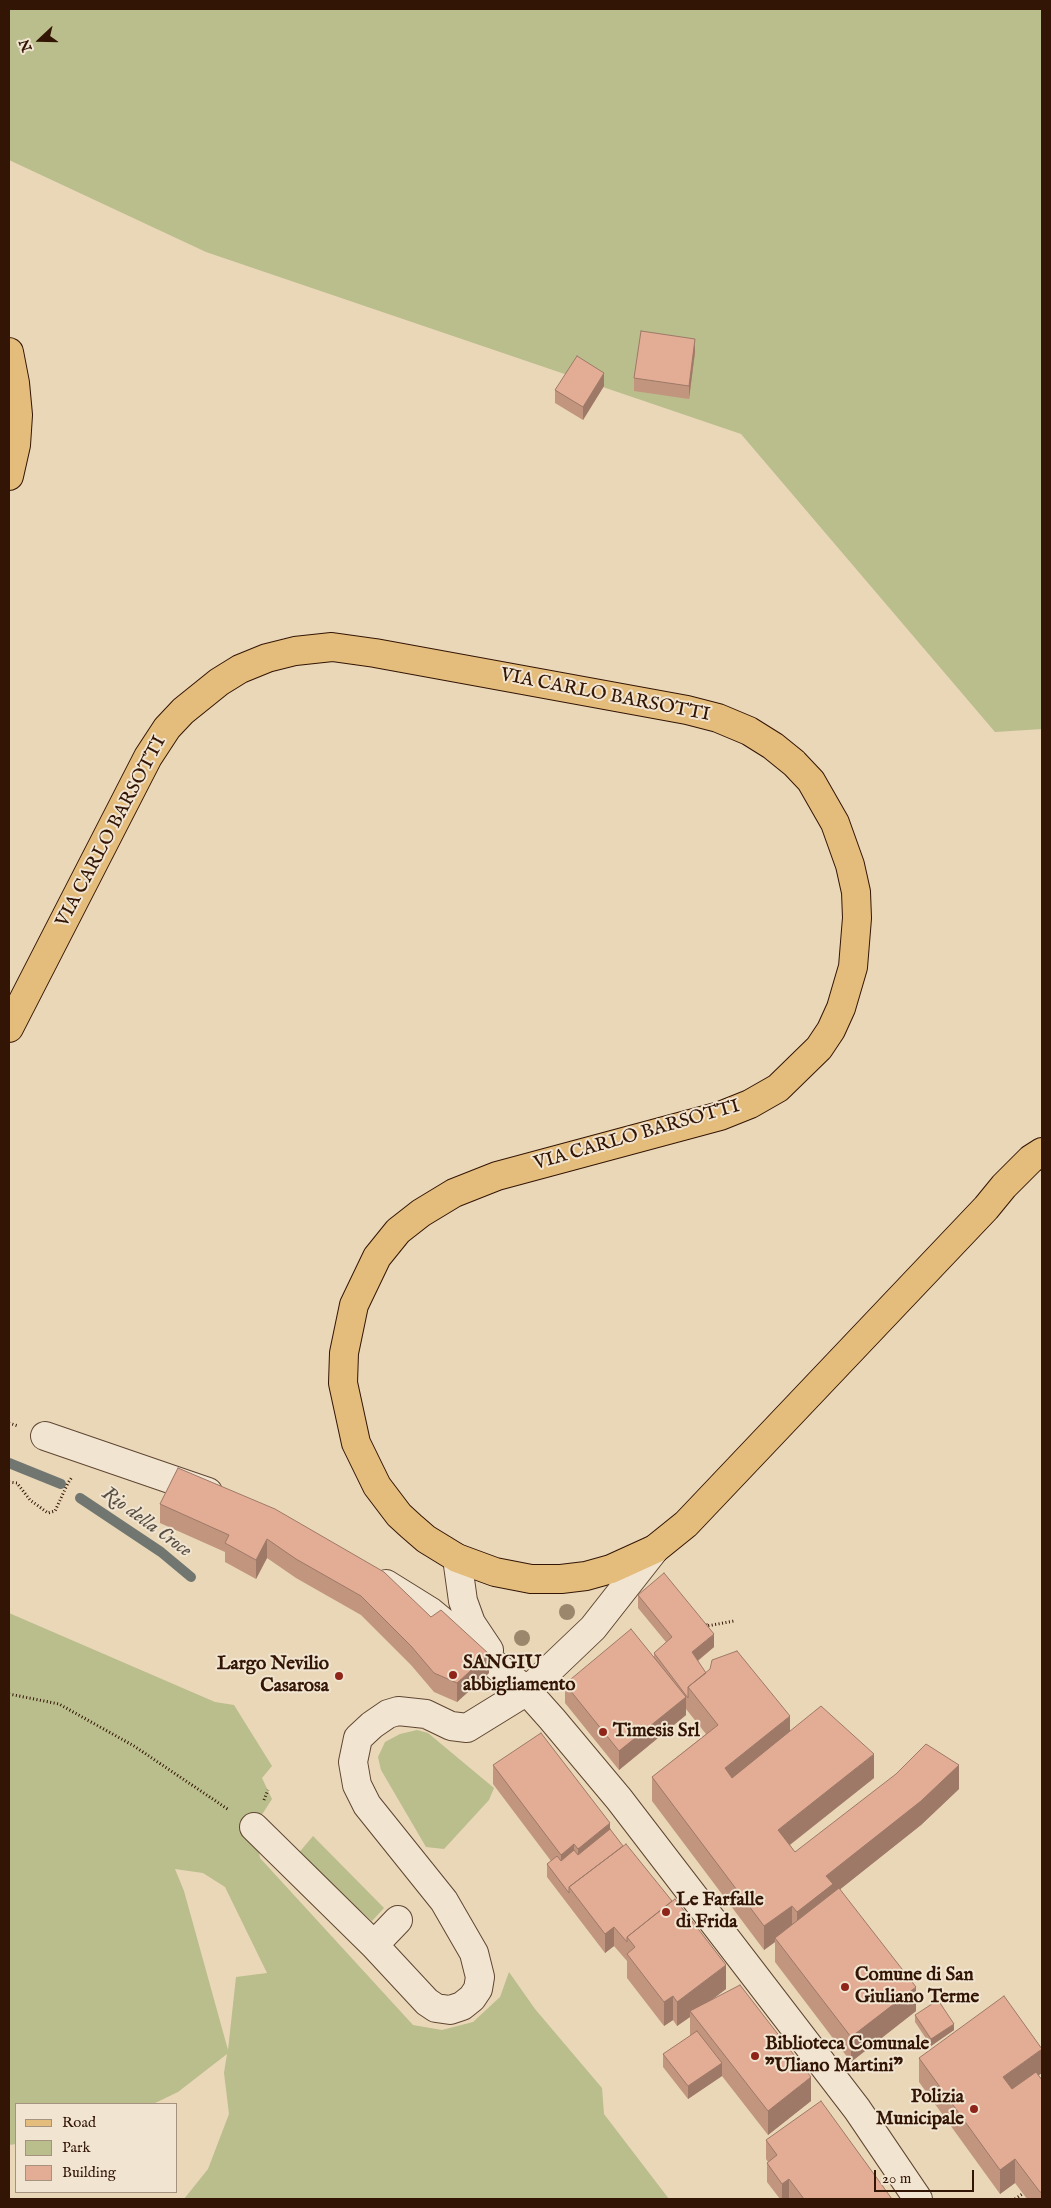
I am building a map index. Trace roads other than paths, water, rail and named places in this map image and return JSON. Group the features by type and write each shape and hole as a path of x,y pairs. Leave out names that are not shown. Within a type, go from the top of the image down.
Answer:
{"main road":[{"path":"9,352 15,383 18,415 16,445 9,476"},
{"name":"VIA CARLO BARSOTTI","path":"9,1028 148,757 167,728 183,711 219,682 240,669 267,658 295,651 332,647 375,653 687,710 718,718 749,731 780,752 811,781 841,837 856,892 857,918 853,967 848,986 831,1030 819,1048 778,1088 750,1104 720,1116 497,1176 454,1192 421,1213 398,1231 377,1257 354,1305 344,1353 343,1383 356,1443 378,1486 399,1515 426,1539 457,1558 477,1567 515,1577 561,1579 586,1576 610,1569 655,1549 686,1524 960,1237 1004,1186 1031,1159 1042,1152"}],"street":[{"path":"45,1436 202,1489 234,1504"},
{"path":"254,1827 374,1945 426,2002 436,2008 450,2010 462,2006 472,1998 478,1989 480,1977 474,1953 444,1901 367,1805 357,1785 353,1762 358,1738 388,1714 398,1711 426,1714 452,1726 468,1728 527,1691 593,1628 655,1549"},
{"path":"457,1558 463,1601 471,1623 504,1672"},
{"path":"361,1570 431,1612 527,1691 619,1799 857,2109 918,2199"},
{"path":"374,1945 398,1920"}],"waterway":[{"name":"Rio della Croce","path":"9,1463 61,1484"},
{"name":"Rio della Croce","path":"80,1498 161,1552 191,1577"}],"place":[{"name":"SANGIU abbigliamento","path":"453,1675"},
{"name":"Largo Nevilio Casarosa","path":"339,1676"},
{"name":"Timesis Srl","path":"603,1732"},
{"name":"Le Farfalle di Frida","path":"666,1912"},
{"name":"Comune di San Giuliano Terme","path":"845,1987"},
{"name":"Biblioteca Comunale \"Uliano Martini\"","path":"755,2056"},
{"name":"Polizia Municipale","path":"974,2109"}]}
